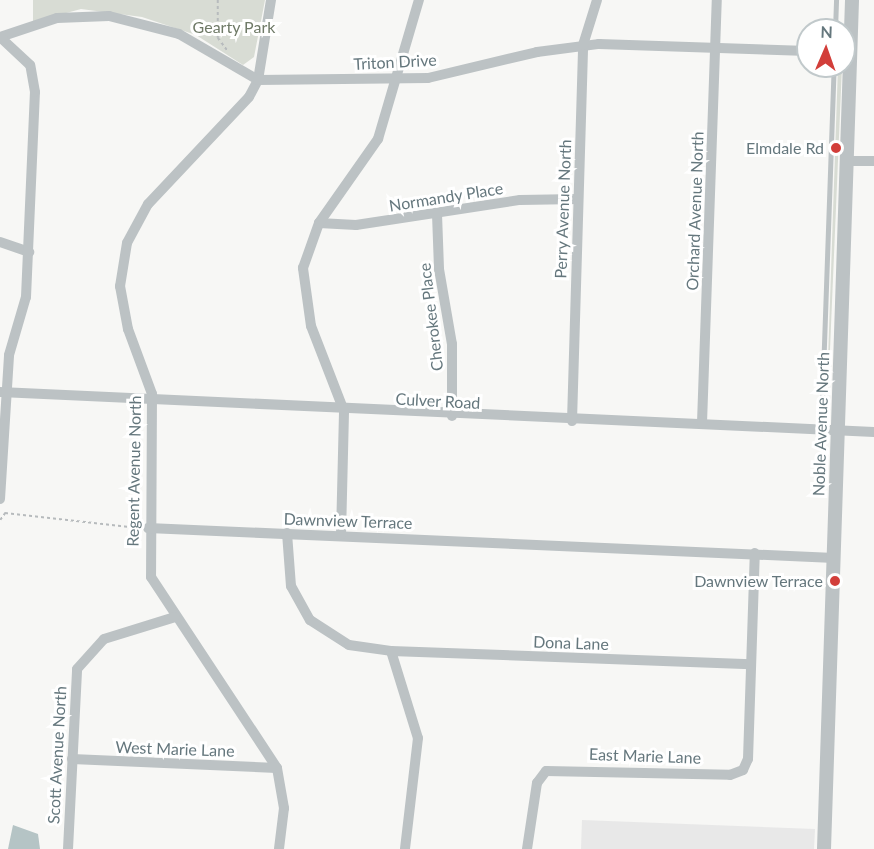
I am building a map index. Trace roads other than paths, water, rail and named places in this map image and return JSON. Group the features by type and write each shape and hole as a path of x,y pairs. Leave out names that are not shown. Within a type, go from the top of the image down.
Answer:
{"street":[{"name":"Regent Avenue North","path":"271,0 258,80 237,115 148,204 127,243 122,308 152,401 144,528 151,577 175,617 277,768 284,808 279,849"},
{"path":"341,535 344,411 303,293 305,255 319,223 373,147 399,80 419,0"},
{"name":"Perry Avenue North","path":"572,421 583,45 597,0"},
{"name":"Orchard Avenue North","path":"702,423 717,0"},
{"name":"Noble Avenue North","path":"824,849 852,0"},
{"path":"0,37 57,18 109,15 179,34 258,80"},
{"path":"0,37 22,53 34,78 26,297 9,355 4,392 0,499"},
{"name":"Triton Drive","path":"258,80 399,80 583,45 716,46 796,50"},
{"path":"848,161 874,161"},
{"name":"Normandy Place","path":"319,223 356,225 520,200 578,199"},
{"name":"Cherokee Place","path":"437,214 439,269 452,344 452,416"},
{"path":"0,242 28,252"},
{"name":"Culver Road","path":"4,392 452,416 702,423 874,432"},
{"name":"Dawnview Terrace","path":"144,528 834,558"},
{"name":"Dona Lane","path":"287,533 291,586 310,620 349,645 391,651 751,664"},
{"path":"751,664 755,553"},
{"name":"Scott Avenue North","path":"68,849 75,683 83,657 104,639 175,617"},
{"path":"391,651 418,738 405,849"},
{"name":"East Marie Lane","path":"527,849 537,783 546,771 730,775 743,770 748,759 751,664"},
{"name":"West Marie Lane","path":"72,759 277,768"}],"lane":[{"path":"835,18 836,0"},
{"path":"821,430 834,78"}],"place":[{"name":"Elmdale Rd","path":"836,148"},
{"name":"Dawnview Terrace","path":"835,581"}],"park label":[{"name":"Gearty Park","path":"234,27"}]}
